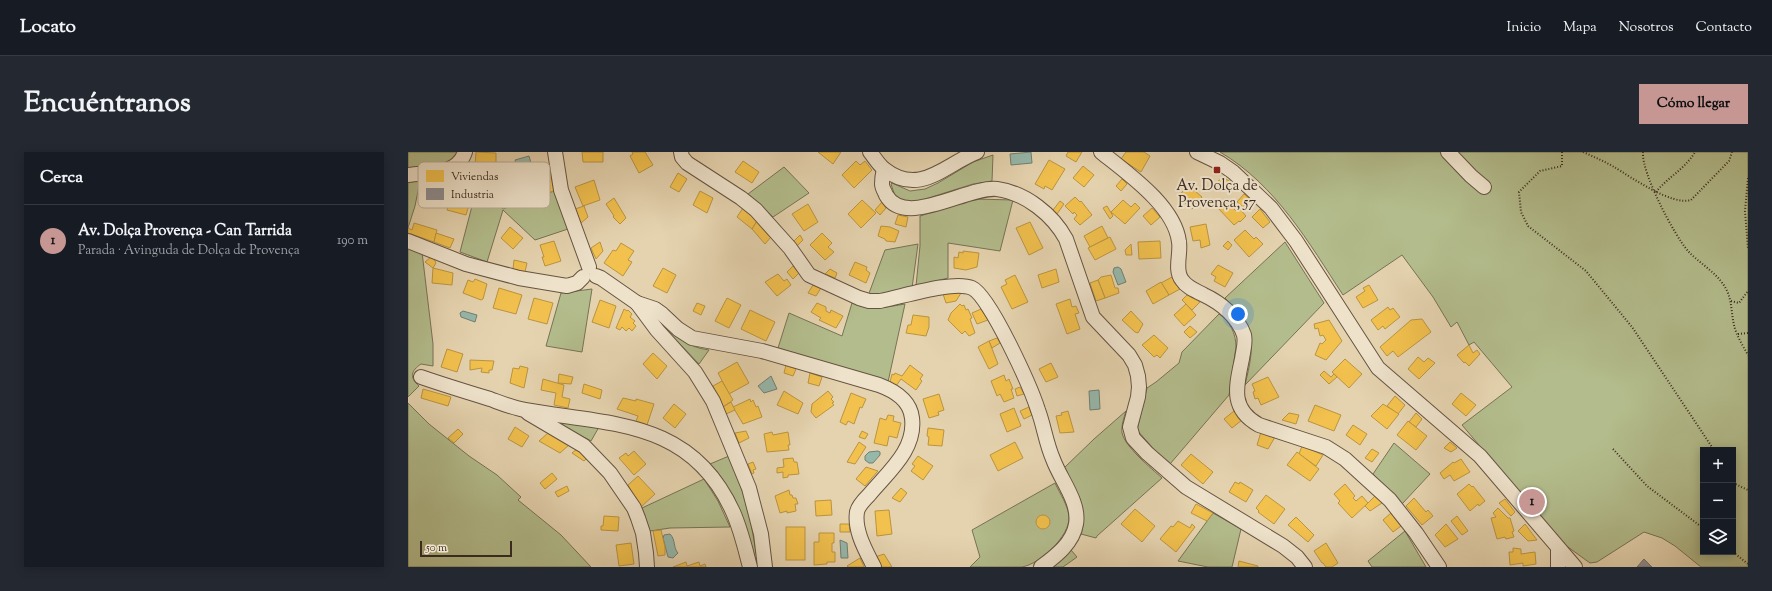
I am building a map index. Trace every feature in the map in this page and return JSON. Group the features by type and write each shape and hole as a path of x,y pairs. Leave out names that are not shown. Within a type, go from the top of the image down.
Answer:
{"street":[{"path":"460,162 463,159 465,152"},
{"path":"555,152 557,173 563,196 589,274"},
{"path":"681,152 682,157 687,163 741,198 756,210 790,248 809,274 819,280 869,301 880,301 950,286 963,285 974,289 984,300 998,323 1038,408 1049,449 1073,502 1076,514 1077,522 1070,539 1055,556 1041,567"},
{"path":"870,152 884,169 898,176 917,181 925,179 965,156 977,152"},
{"path":"1100,152 1136,181 1170,216 1179,241 1179,275 1184,283 1225,308 1236,320 1244,336 1245,348 1236,392 1239,406 1245,414 1259,425 1326,447 1345,459 1390,500 1416,533 1439,567"},
{"path":"1197,152 1220,163 1234,172 1271,208 1296,241 1378,368 1480,456 1575,567"},
{"path":"1448,152 1484,187"},
{"path":"884,169 882,184 884,191 894,204 903,208 926,207 979,191 997,189 1019,195 1046,214 1060,228 1066,239 1094,317 1129,355 1135,365 1139,387 1138,397 1130,427 1133,438 1147,453 1186,487 1200,497 1283,546 1297,556 1305,567"},
{"path":"408,175 418,174"},
{"path":"408,240 466,264 518,278 567,286 577,283 589,274"},
{"path":"589,274 601,278 637,303 655,309 678,329 692,338 762,351 879,385 895,392 903,398 909,406 912,414 912,437 907,449 857,511 857,524 860,537 874,567"},
{"path":"637,303 657,330 695,372 713,401 751,495 761,534 765,567"},
{"path":"421,377 523,410 627,426 646,431 668,441 701,463 720,488 733,512 742,534 750,567"},
{"path":"523,410 584,446 610,473 634,508 638,518 644,539 647,567"},
{"path":"1558,548 1558,567"}],"path":[{"path":"1562,152 1562,166 1540,171 1519,192 1521,212 1528,226 1586,271 1632,327 1712,447"},
{"path":"1584,152 1612,166 1656,192 1686,202 1691,200 1729,161 1732,152"},
{"path":"1643,152 1646,170 1662,208 1681,242 1688,251 1725,287 1731,301 1734,326 1748,355"},
{"path":"1656,192 1664,183 1678,173 1695,152"},
{"path":"1748,178 1745,211 1748,249"},
{"path":"1731,301 1739,303 1748,291"},
{"path":"1738,334 1748,333"},
{"path":"1613,448 1647,486 1700,526"},
{"path":"1736,484 1748,490"},
{"path":"1736,554 1748,564"}],"green space":[{"path":"408,152 458,152 454,158 448,162 418,162 418,168 408,169"},
{"path":"1220,152 1748,152 1748,567 1701,567 1675,546 1662,538 1644,532 1597,562 1590,563 1561,542 1462,425 1512,387 1474,342 1469,345 1457,322 1451,327 1433,297 1402,255 1343,295 1290,216 1258,181 1240,165"},
{"path":"993,155 992,181 973,184 919,201 909,202 901,200 895,196 892,183 910,191 925,189 973,162"},
{"path":"784,167 809,193 773,217 748,194"},
{"path":"418,181 415,206 408,228 408,182"},
{"path":"554,191 568,229 535,240 503,210 487,262 460,252 472,208 550,208 550,192"},
{"path":"975,199 1013,200 1000,251 948,243 948,278 916,286 920,246 920,216"},
{"path":"1285,242 1324,303 1245,385 1251,348 1248,329 1243,319 1225,298"},
{"path":"918,244 912,288 889,294 868,296 885,250"},
{"path":"408,248 422,252 433,344 433,366 421,364 415,369 412,374 414,380 419,386 408,397"},
{"path":"592,289 582,352 546,346 561,293"},
{"path":"852,303 872,308 905,304 888,382 778,348 789,313 842,336"},
{"path":"1219,314 1229,324 1234,333 1236,342 1229,395 1170,464 1158,454 1137,430 1147,388 1179,363 1182,352"},
{"path":"662,322 688,344 701,349 709,350 699,364 661,324"},
{"path":"408,403 429,424 469,456 497,475 521,497 518,500 561,535 591,567 408,567"},
{"path":"1126,411 1122,428 1124,439 1139,457 1162,478 1096,538 1081,534 1083,525 1082,508 1064,468"},
{"path":"550,419 599,427 591,441"},
{"path":"1394,443 1430,474 1402,504 1373,474"},
{"path":"729,456 748,506 758,563 753,555 737,509 728,489 723,480 710,464"},
{"path":"704,479 718,501 730,527 670,528 650,531 642,508"},
{"path":"1055,483 1065,504 1069,517 1065,532 1053,548 1037,561 1022,567 970,567 980,557 972,530"},
{"path":"1213,513 1241,529 1232,567 1208,567 1178,561"},
{"path":"1405,531 1426,567 1372,567 1368,561"},
{"path":"1071,550 1077,557 1063,567 1053,567"}],"shaded area":[{"path":"1031,152 1032,163 1011,165 1010,154"},
{"path":"529,156 531,162 516,162 515,160"},
{"path":"1118,267 1121,269 1126,282 1118,285 1113,272 1114,268"},
{"path":"463,311 477,315 475,322 461,317 460,313"},
{"path":"771,376 777,389 764,393 758,386"},
{"path":"1099,390 1100,409 1090,410 1089,391"},
{"path":"869,452 880,452 880,455 873,463 869,463 865,460 865,456"},
{"path":"670,534 673,539 675,549 678,553 673,558 668,557 663,538 664,535"},
{"path":"840,540 847,543 848,558 841,558"}],"building: Viviendas":[{"path":"476,152 496,153 496,162 475,162"},
{"path":"582,152 603,152 603,162 583,162"},
{"path":"632,152 645,152 653,165 639,173 630,156 633,154"},
{"path":"818,152 841,152 833,164"},
{"path":"1068,152 1082,152 1076,162 1066,156"},
{"path":"1126,152 1144,152 1150,156 1141,172 1121,159"},
{"path":"1049,160 1065,169 1052,190 1045,186 1044,189 1035,184"},
{"path":"743,161 759,172 752,183 735,172"},
{"path":"856,161 860,165 865,161 872,170 854,188 842,175"},
{"path":"1083,166 1094,175 1084,187 1073,178"},
{"path":"550,169 554,191 550,192"},
{"path":"678,173 687,179 679,192 670,187"},
{"path":"1223,177 1232,183 1224,192 1216,183"},
{"path":"1122,179 1127,184 1121,191 1116,186"},
{"path":"594,180 600,200 583,206 575,187"},
{"path":"1188,185 1202,197 1192,209 1178,197"},
{"path":"700,191 713,198 707,213 693,205"},
{"path":"1244,194 1250,199 1243,207 1237,202"},
{"path":"1075,197 1080,202 1081,201 1092,215 1080,225 1074,219 1077,215 1074,212 1073,214 1065,206"},
{"path":"614,198 626,218 620,224 613,217 614,216 606,204"},
{"path":"1227,198 1236,206 1234,209 1236,211 1239,208 1246,216 1234,225 1217,207"},
{"path":"862,200 876,213 861,228 848,214"},
{"path":"1123,200 1131,207 1135,203 1140,208 1125,224 1111,212"},
{"path":"1060,201 1064,204 1057,214 1053,210"},
{"path":"882,202 886,208 880,215 875,210"},
{"path":"808,204 818,222 804,231 792,214"},
{"path":"584,206 588,217 581,223 575,209"},
{"path":"1107,206 1113,216 1110,219 1103,208"},
{"path":"448,208 468,208 466,215 447,210"},
{"path":"743,208 757,221 752,229 737,217"},
{"path":"1152,208 1160,217 1151,225 1143,216"},
{"path":"1260,209 1270,222 1263,228 1252,217"},
{"path":"898,215 908,217 906,227 895,224"},
{"path":"757,221 771,237 765,244 752,229"},
{"path":"1030,222 1043,248 1029,255 1016,228"},
{"path":"414,223 437,230 434,242 408,233 408,228 412,230"},
{"path":"1206,224 1210,245 1201,248 1200,240 1193,241 1190,227"},
{"path":"881,226 890,227 899,231 895,242 886,241 878,236"},
{"path":"1102,226 1108,238 1090,247 1084,236"},
{"path":"510,227 523,238 513,249 501,238"},
{"path":"1245,230 1254,239 1256,237 1263,244 1249,257 1234,240"},
{"path":"436,233 454,239 450,248 434,242"},
{"path":"822,233 832,243 828,247 834,252 825,260 810,245"},
{"path":"800,235 803,240 797,246 793,242"},
{"path":"1110,237 1116,249 1095,260 1088,248"},
{"path":"554,241 561,261 545,266 540,245"},
{"path":"1160,241 1161,258 1139,259 1138,242"},
{"path":"1228,241 1232,245 1228,250 1223,246"},
{"path":"600,242 603,251 596,259 591,248"},
{"path":"621,243 634,251 628,260 632,262 623,276 604,263 613,250 616,251"},
{"path":"1131,244 1132,255 1126,255 1125,250"},
{"path":"963,251 979,253 977,267 966,270 954,268 954,257 958,258 959,252 963,253"},
{"path":"431,257 436,263 433,268 425,262"},
{"path":"514,260 527,263 525,272 513,269"},
{"path":"855,262 867,267 866,270 870,273 866,283 849,275"},
{"path":"1218,265 1233,273 1225,287 1214,281 1216,277 1211,274"},
{"path":"793,266 799,273 793,279 787,272"},
{"path":"433,268 453,273 452,285 432,283"},
{"path":"663,268 676,275 667,293 653,286"},
{"path":"830,269 837,273 835,278 825,274"},
{"path":"1056,269 1059,282 1042,288 1038,275"},
{"path":"778,274 784,281 787,279 791,285 777,296 765,282"},
{"path":"1015,275 1028,302 1012,309 1001,287 1007,284 1005,280"},
{"path":"1111,275 1115,288 1118,288 1119,293 1105,298 1098,280 1101,277"},
{"path":"1172,277 1180,289 1169,295 1161,283"},
{"path":"475,279 487,284 483,299 481,300 463,293 468,280 473,282"},
{"path":"1098,280 1105,298 1096,301 1090,283"},
{"path":"1161,282 1169,295 1153,304 1146,291"},
{"path":"813,285 821,288 816,296 808,293"},
{"path":"1369,285 1378,300 1363,308 1356,297 1365,291 1363,288"},
{"path":"499,288 522,295 516,314 493,308"},
{"path":"961,292 956,301 946,303 943,294"},
{"path":"1187,295 1200,302 1192,310 1182,300"},
{"path":"534,298 553,303 547,324 528,319"},
{"path":"727,298 741,305 729,328 715,321"},
{"path":"1070,299 1072,307 1076,306 1079,313 1075,314 1080,329 1067,334 1056,304"},
{"path":"600,300 616,306 609,328 592,322"},
{"path":"697,303 705,306 701,315 693,311"},
{"path":"817,303 826,307 826,311 830,313 831,310 843,316 836,328 819,320 821,318 811,312"},
{"path":"960,304 962,306 964,305 966,310 968,309 972,318 970,319 975,333 969,336 965,331 962,334 948,320 951,313"},
{"path":"1186,304 1196,315 1184,326 1174,315"},
{"path":"1388,307 1390,310 1393,308 1400,317 1385,329 1383,326 1378,330 1371,320"},
{"path":"624,309 627,311 628,310 632,314 630,317 635,321 633,323 636,326 632,331 629,328 626,331 622,327 620,330 616,328"},
{"path":"981,309 988,320 977,324 972,313"},
{"path":"750,310 775,322 766,341 741,329"},
{"path":"1131,311 1143,324 1138,333 1122,320"},
{"path":"913,315 929,317 929,327 926,336 906,333 908,325 911,325"},
{"path":"1422,319 1431,332 1398,357 1393,351 1387,356 1380,347 1411,320"},
{"path":"1329,320 1342,341 1326,360 1315,355 1320,343 1322,344 1326,340 1323,335 1320,336 1318,328 1315,329 1314,324"},
{"path":"1190,326 1197,332 1190,338 1184,332"},
{"path":"1154,335 1168,348 1160,358 1157,355 1154,357 1142,345"},
{"path":"997,338 1000,343 992,348 989,341"},
{"path":"989,341 998,364 989,369 978,347"},
{"path":"1469,345 1473,353 1477,350 1480,354 1469,366 1457,355"},
{"path":"447,349 463,354 457,372 441,367"},
{"path":"653,353 667,366 657,379 643,364"},
{"path":"1418,357 1424,362 1428,358 1435,363 1419,379 1408,369"},
{"path":"1345,359 1362,374 1349,388 1332,372"},
{"path":"470,360 494,361 492,370 489,370 489,373 481,372 482,368 470,370"},
{"path":"737,362 749,383 729,394 718,373"},
{"path":"1051,363 1058,377 1046,382 1039,369"},
{"path":"786,365 796,369 793,376 784,373"},
{"path":"910,365 923,375 920,379 922,381 916,390 901,379 896,386 890,382 892,374 894,375 895,373 902,376"},
{"path":"520,366 528,368 524,388 510,383 513,368 519,369"},
{"path":"1324,371 1331,377 1334,374 1337,377 1329,384 1320,375"},
{"path":"810,373 822,377 819,386 808,383"},
{"path":"559,374 573,377 571,384 558,383"},
{"path":"1004,375 1006,381 1009,379 1013,389 1011,389 1014,398 1004,402 1000,394 997,396 991,381"},
{"path":"1268,377 1279,397 1261,405 1258,398 1255,399 1253,392 1255,391 1252,384"},
{"path":"543,379 564,385 562,397 570,399 568,408 554,405 556,393 541,390"},
{"path":"722,381 733,400 723,407 713,386"},
{"path":"584,384 602,390 600,399 582,393"},
{"path":"1020,387 1024,394 1017,396 1015,389"},
{"path":"423,389 451,397 448,406 421,398"},
{"path":"784,391 803,403 798,414 777,405"},
{"path":"828,391 833,397 831,399 834,402 832,403 834,405 816,418 811,412 812,404"},
{"path":"851,393 866,399 862,408 860,407 854,424 848,421 846,425 840,422"},
{"path":"1461,393 1476,405 1466,416 1452,404"},
{"path":"939,394 944,410 938,412 939,415 929,418 923,399"},
{"path":"1395,396 1405,405 1398,414 1387,406"},
{"path":"623,398 636,401 636,399 654,404 647,425 636,421 638,416 617,409"},
{"path":"750,399 751,402 753,400 756,407 758,406 762,417 743,424 733,407"},
{"path":"731,402 735,410 726,414 723,407"},
{"path":"674,404 686,414 675,428 663,418"},
{"path":"1383,404 1399,414 1387,429 1371,416"},
{"path":"1315,405 1341,415 1334,431 1308,421"},
{"path":"1029,407 1032,415 1024,419 1020,411"},
{"path":"1014,408 1021,426 1007,432 1000,414"},
{"path":"1068,411 1074,432 1060,433 1056,416 1062,415 1061,413"},
{"path":"1234,411 1242,420 1232,428 1224,419"},
{"path":"1289,413 1299,415 1296,424 1282,420"},
{"path":"1416,413 1422,419 1416,427 1409,422"},
{"path":"888,415 894,416 893,421 901,423 897,438 889,436 887,446 874,443 880,418 886,420"},
{"path":"1408,421 1427,436 1416,450 1397,435"},
{"path":"1353,425 1367,434 1360,445 1346,435"},
{"path":"515,427 529,436 522,447 508,439"},
{"path":"928,428 944,430 942,446 928,445"},
{"path":"458,429 463,434 454,443 448,438"},
{"path":"746,431 749,438 739,443 735,433"},
{"path":"862,431 868,434 865,439 859,437"},
{"path":"772,432 773,435 788,432 790,445 788,445 789,450 767,452 764,434"},
{"path":"1261,432 1275,437 1268,449 1257,445"},
{"path":"548,433 569,445 560,453 539,441"},
{"path":"859,442 866,447 855,464 847,462"},
{"path":"1015,442 1023,458 998,471 990,455"},
{"path":"1450,442 1457,448 1451,452 1444,448"},
{"path":"1302,446 1323,455 1316,466 1299,454"},
{"path":"577,449 589,456 584,461 572,453"},
{"path":"1372,449 1379,453 1372,462 1365,458"},
{"path":"634,451 646,464 634,475 619,458 626,453 628,456"},
{"path":"1297,452 1319,469 1310,481 1287,465"},
{"path":"1191,454 1213,472 1203,484 1181,465"},
{"path":"918,456 933,466 923,480 911,471 915,466 912,464"},
{"path":"793,458 794,462 797,462 799,474 788,475 788,477 783,478 783,472 777,473 777,468 784,467 783,459"},
{"path":"1461,459 1470,472 1454,481 1450,475 1444,479 1440,473 1453,462 1454,463"},
{"path":"753,462 756,469 753,470 754,473 752,474 748,464"},
{"path":"866,467 878,471 865,486 856,479"},
{"path":"552,473 557,479 545,489 540,483"},
{"path":"638,476 655,494 641,507 628,485"},
{"path":"1235,482 1239,484 1240,482 1253,490 1246,502 1229,492"},
{"path":"1345,484 1355,496 1353,498 1356,501 1362,496 1368,503 1352,518 1338,503 1340,501 1334,494"},
{"path":"1469,484 1472,487 1473,486 1485,501 1479,506 1478,504 1470,511 1457,494"},
{"path":"567,486 569,491 558,497 555,492"},
{"path":"901,488 907,493 900,502 892,498"},
{"path":"789,490 790,495 792,495 793,498 796,498 798,504 795,504 796,511 780,513 775,496"},
{"path":"1266,495 1285,509 1274,524 1258,512 1259,511 1256,508"},
{"path":"1376,495 1382,503 1370,511 1365,506"},
{"path":"1414,498 1426,512 1428,510 1433,516 1422,525 1406,506"},
{"path":"1505,499 1515,512 1511,516 1499,503"},
{"path":"831,500 832,515 816,516 815,501"},
{"path":"1196,504 1213,513 1207,521 1191,513"},
{"path":"1498,508 1508,518 1510,518 1514,531 1512,532 1514,537 1497,539 1491,518 1496,517 1493,513"},
{"path":"1135,509 1155,526 1142,542 1121,524"},
{"path":"889,510 892,534 877,536 875,511"},
{"path":"1391,513 1401,526 1393,532 1383,520"},
{"path":"1040,515 1046,515 1050,519 1050,525 1046,529 1040,529 1036,525 1036,519"},
{"path":"604,516 619,517 618,531 601,530"},
{"path":"1457,516 1468,531 1462,535 1451,521"},
{"path":"1296,517 1314,535 1308,542 1288,525"},
{"path":"1178,521 1190,528 1192,524 1195,527 1176,552 1160,539 1171,526 1173,527"},
{"path":"840,524 849,524 850,532 840,532"},
{"path":"1446,524 1458,539 1445,547 1435,535"},
{"path":"1525,524 1537,540 1528,541 1518,531"},
{"path":"786,527 805,527 805,560 786,560"},
{"path":"661,530 665,547 665,555 658,556 653,531"},
{"path":"819,533 834,533 832,552 835,552 835,562 814,565 814,542 819,542"},
{"path":"631,543 634,564 619,566 616,545"},
{"path":"1326,543 1338,563 1332,567 1326,567 1314,551"},
{"path":"1513,548 1521,549 1521,554 1535,552 1536,564 1523,566 1523,563 1510,565 1509,552 1513,552"},
{"path":"884,554 892,567 881,567 875,557"},
{"path":"860,558 864,567 847,566"},
{"path":"1239,561 1258,566 1258,567 1238,567"},
{"path":"686,562 687,566 699,562 700,566 705,564 706,567 673,567"}],"building: Industria":[{"path":"1644,559 1652,567 1637,567"}],"place":[{"name":"Av. Dolça de Provença, 57","path":"1217,170"},
{"name":"Av. Dolça Provença - Can Tarrida","path":"1532,502"}]}
